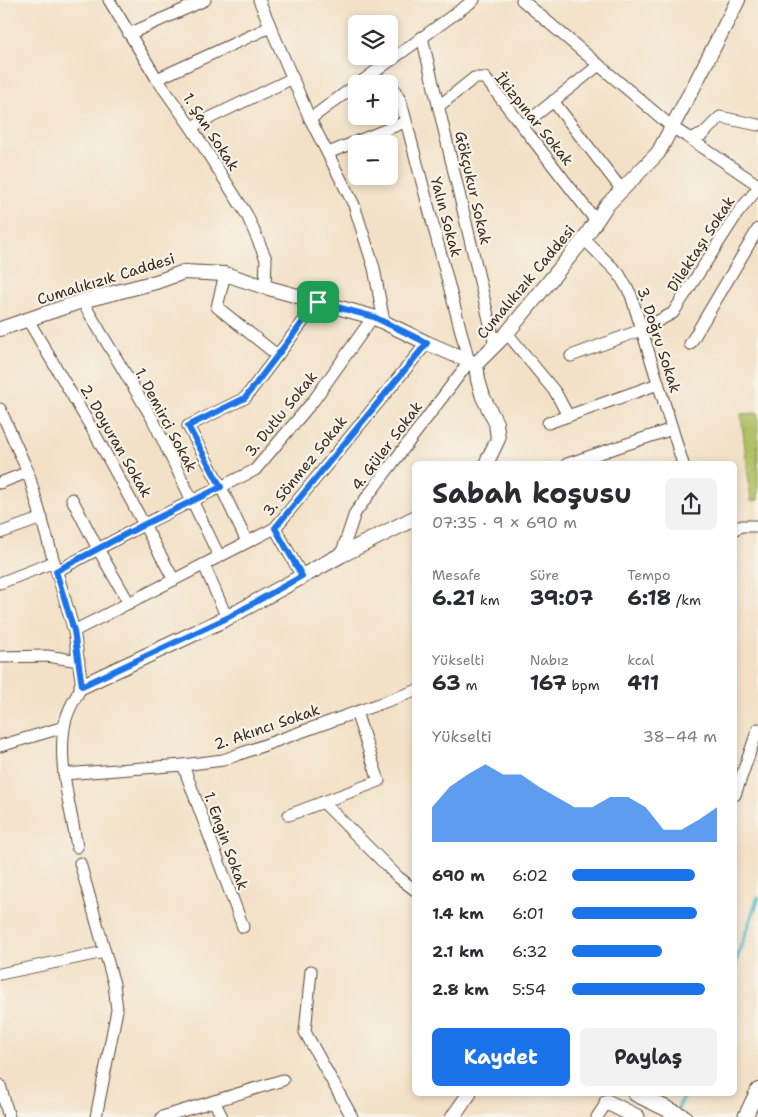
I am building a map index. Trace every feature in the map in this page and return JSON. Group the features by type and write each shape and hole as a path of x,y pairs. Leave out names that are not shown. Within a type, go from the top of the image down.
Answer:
{"main road":[{"path":"82,686 227,618 341,554 412,519"},
{"path":"640,1096 684,1117"},
{"path":"607,1102 637,1117"}],"street":[{"name":"1. Şan Sokak","path":"109,0 157,79 191,127 247,215 266,259 265,287"},
{"path":"129,34 205,0"},
{"path":"259,0 310,119 354,206 374,268 379,320"},
{"path":"369,75 474,0"},
{"path":"522,0 672,127 758,186"},
{"name":"Cumalıkızık Caddesi","path":"0,329 82,302 156,282 184,272 226,274 379,320 473,363 507,333 584,239 606,206 658,153 738,0"},
{"path":"157,79 270,27"},
{"name":"Gökçukur Sokak","path":"422,37 495,345"},
{"path":"522,126 599,65"},
{"path":"191,127 293,78"},
{"name":"İkizpınar Sokak","path":"438,106 474,78 485,78 596,221"},
{"path":"310,119 348,91"},
{"name":"Yalın Sokak","path":"398,97 473,363"},
{"path":"554,101 622,190"},
{"path":"689,138 702,135 720,117 758,125"},
{"path":"328,153 405,122"},
{"name":"Dilektaşı Sokak","path":"571,356 641,330 674,313 737,214 758,186"},
{"path":"690,344 758,229"},
{"name":"3. Doğru Sokak","path":"584,239 618,274 631,296 682,461"},
{"path":"226,274 217,307 277,355"},
{"name":"1. Demirci Sokak","path":"82,302 152,418 219,556"},
{"path":"247,542 221,487 188,426 245,398 318,302"},
{"name":"2. Doyuran Sokak","path":"28,320 95,434 174,580"},
{"name":"3. Dutlu Sokak","path":"0,583 55,566 98,549 192,500 255,470 379,320"},
{"path":"507,333 556,393 568,416"},
{"name":"3. Sönmez Sokak","path":"74,631 275,528 427,343"},
{"path":"473,363 483,397 496,423 498,439 487,461"},
{"name":"4. Güler Sokak","path":"341,554 355,513 473,363"},
{"path":"548,424 658,384"},
{"path":"0,409 28,472 74,631 82,686 72,702 64,727 64,774 77,847"},
{"path":"576,461 672,429"},
{"path":"0,483 28,472"},
{"path":"72,499 129,603"},
{"path":"0,533 42,518"},
{"path":"737,527 758,526"},
{"path":"275,528 302,576"},
{"path":"204,564 227,618"},
{"path":"0,658 47,656 79,661"},
{"name":"2. Akıncı Sokak","path":"64,774 223,760 412,692"},
{"path":"289,814 379,781 356,712"},
{"path":"0,746 64,727"},
{"path":"737,789 758,729"},
{"name":"1. Engin Sokak","path":"182,765 243,926"},
{"path":"323,802 398,877 412,888"},
{"path":"80,863 114,984 117,1010 96,1117"},
{"path":"0,974 104,952"},
{"path":"311,972 305,1032 352,1117"},
{"path":"162,1117 283,1080"},
{"path":"0,1086 9,1117"},
{"path":"745,1117 758,1090"},
{"path":"453,1117 468,1096"},
{"path":"214,1101 222,1117"},
{"path":"597,1117 607,1102"}],"green space":[{"path":"758,413 758,500 751,501 741,414"}],"waterway":[{"path":"737,958 758,898"},
{"path":"677,1110 684,1096"}],"route":[{"path":"318,302 374,317 427,343 275,528 302,576 227,618 82,686 74,631 56,571 192,500 221,487 188,426 245,398 318,302"}]}
